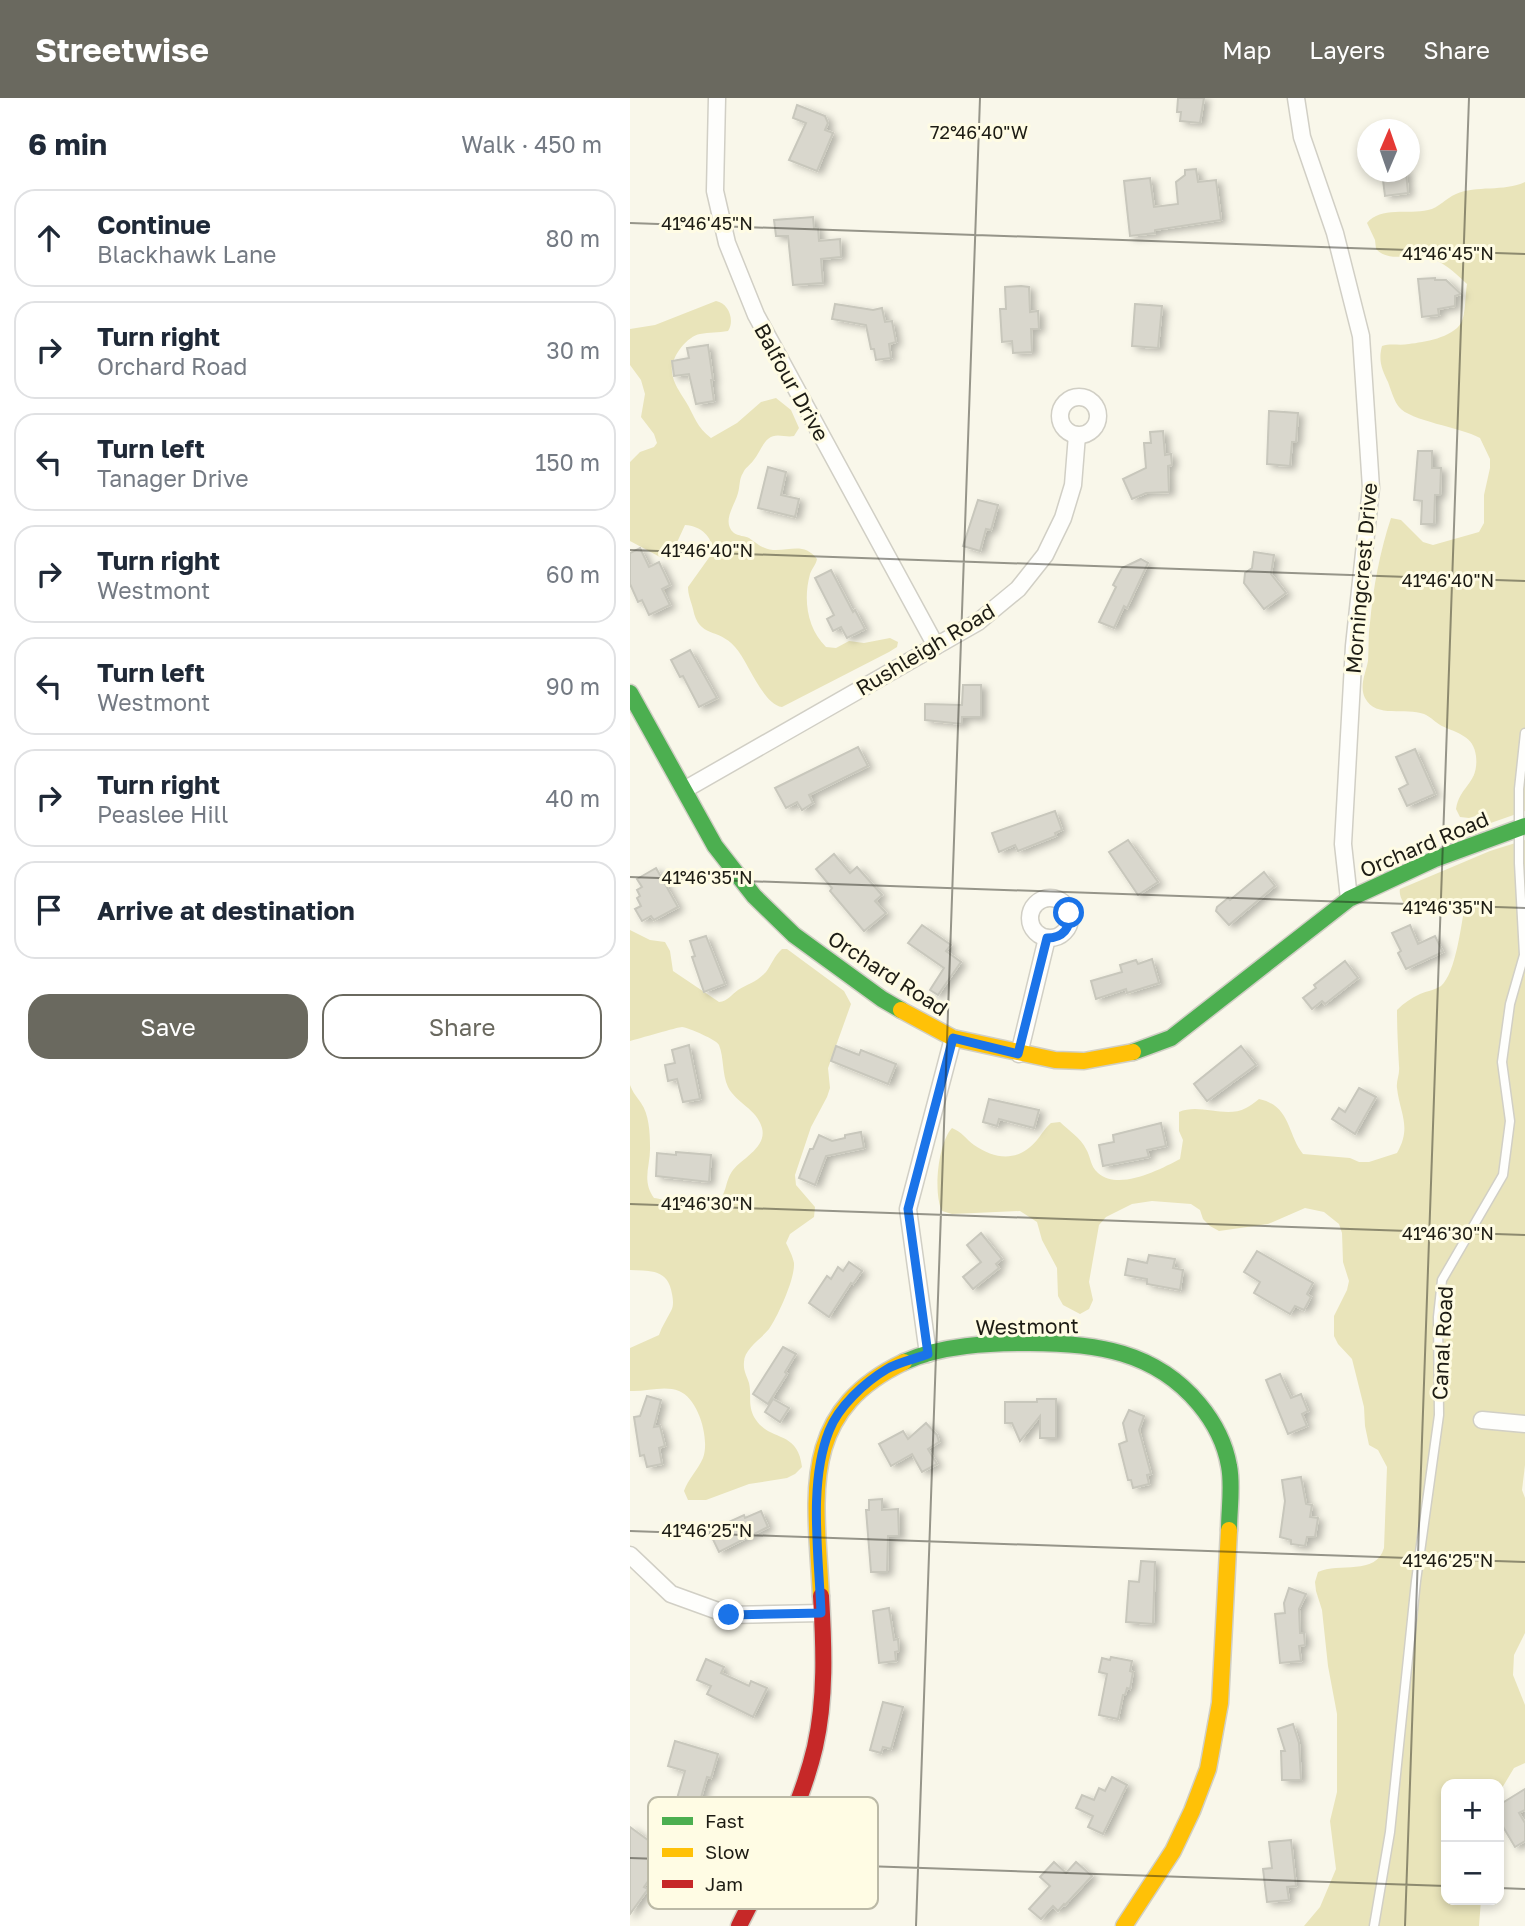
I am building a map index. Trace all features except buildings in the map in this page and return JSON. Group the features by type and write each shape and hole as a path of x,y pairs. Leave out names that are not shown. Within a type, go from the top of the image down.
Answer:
{"street":[{"name":"Balfour Drive","path":"716,98 715,191 732,256 756,315 936,646"},
{"name":"Morningcrest Drive","path":"1296,98 1302,137 1335,233 1361,336 1371,488 1354,646 1343,844 1349,899"},
{"name":"Rushleigh Road","path":"684,790 978,622 1018,589 1045,555 1063,518 1073,485 1077,435"},
{"name":"Orchard Road","path":"630,693 715,846 754,896 794,936 882,999 953,1038 1055,1060 1084,1061 1143,1050 1171,1038 1349,899 1435,859 1522,827"},
{"path":"1018,1054 1047,938"},
{"path":"928,1354 908,1209 953,1038"},
{"name":"Westmont","path":"800,1797 809,1773 821,1718 823,1671 817,1496 822,1452 830,1428 849,1401 888,1368 928,1354 989,1344 1072,1344 1110,1349 1132,1356 1170,1376 1192,1396 1218,1432 1230,1474 1221,1679 1209,1764 1180,1840 1156,1883 1124,1926"},
{"path":"1482,1420 1525,1424"},
{"path":"630,1555 671,1594 729,1615 821,1613"},
{"name":"Westmont","path":"739,1926 747,1909"}],"lane":[{"name":"Canal Road","path":"1374,1926 1390,1832 1416,1581 1439,1415 1438,1317 1443,1280 1503,1175 1510,1121 1502,1062 1510,1004 1524,955 1518,863 1522,827 1519,789 1525,733"}],"shaded area":[{"path":"1525,182 1525,811 1485,825 1486,813 1469,818 1460,817 1456,809 1461,795 1475,773 1476,756 1472,744 1459,733 1424,714 1376,708 1363,693 1375,583 1391,518 1401,520 1423,542 1433,545 1479,532 1484,523 1484,495 1490,468 1490,459 1480,438 1413,416 1399,407 1381,361 1382,346 1430,340 1445,336 1457,328 1464,315 1467,284 1437,261 1418,256 1393,257 1381,253 1376,249 1367,223 1387,213 1432,209 1464,191 1508,187"},
{"path":"716,301 721,302 730,313 728,331 700,334 690,339 677,354 672,366 675,384 699,426 711,438 737,423 761,402 776,398 791,410 799,428 794,436 774,436 768,439 745,470 730,513 730,529 766,549 802,549 817,559 810,574 807,604 814,631 826,647 836,648 849,641 864,643 890,638 898,642 897,647 889,652 782,707 768,699 735,647 729,641 704,629 696,618 688,587 713,552 705,533 696,527 685,525 673,551 660,557 630,541 630,462 640,452 654,447 657,443 654,434 641,417 645,394 641,380 630,365 630,329 655,325"},
{"path":"1525,840 1525,1465 1522,1490 1525,1498 1525,1633 1514,1655 1513,1675 1525,1705 1525,1763 1514,1768 1504,1785 1504,1779 1441,1779 1441,1905 1481,1905 1479,1926 1304,1926 1320,1907 1336,1869 1330,1821 1337,1792 1337,1714 1322,1610 1315,1582 1318,1572 1373,1562 1380,1557 1384,1548 1387,1467 1378,1450 1369,1445 1364,1407 1352,1359 1334,1336 1334,1316 1349,1281 1343,1262 1339,1224 1324,1212 1305,1208 1268,1224 1219,1231 1210,1226 1203,1219 1200,1210 1191,1204 1152,1201 1132,1204 1106,1217 1099,1225 1089,1282 1093,1300 1089,1309 1080,1314 1063,1305 1058,1296 1057,1268 1042,1240 1037,1222 1020,1211 952,1214 942,1211 938,1193 940,1156 952,1128 982,1150 1007,1156 1023,1152 1051,1123 1060,1122 1084,1145 1098,1173 1117,1180 1128,1179 1150,1173 1180,1159 1183,1140 1179,1131 1179,1112 1196,1109 1238,1111 1259,1099 1283,1114 1303,1154 1369,1162 1397,1153 1404,1136 1404,1121 1397,1088 1397,1010 1414,997 1441,986 1446,980 1457,948 1465,905 1454,901 1413,912 1403,902 1400,889 1490,851"},
{"path":"630,930 650,940 665,942 670,951 673,971 719,1002 759,978 779,952 787,949 844,991 851,1004 828,1068 830,1088 811,1127 795,1175 796,1185 815,1207 814,1217 790,1234 786,1243 794,1270 789,1287 773,1323 750,1348 744,1362 753,1415 762,1427 795,1447 802,1467 787,1478 749,1484 706,1500 688,1500 684,1491 705,1450 704,1431 692,1402 686,1395 673,1389 630,1391 630,1348 659,1335 673,1302 670,1286 662,1276 651,1271 630,1270 630,1085 644,1107 647,1118 650,1146 647,1179 654,1198 692,1206 712,1206 721,1199 730,1174 753,1152 763,1135 756,1116 728,1087 721,1050 713,1040 682,1027 630,1041"}],"traffic: fast":[{"path":"630,693 715,846 754,896 794,935 901,1010"},
{"path":"1133,1052 1171,1038 1349,899 1435,859 1525,826"},
{"path":"904,1362 950,1349 1030,1343 1100,1348 1143,1361 1182,1386 1214,1425 1225,1449 1230,1474 1229,1530"}],"traffic: slow":[{"path":"901,1010 953,1038 1055,1060 1084,1061 1133,1052"},
{"path":"821,1596 817,1492 820,1461 829,1432 845,1406 870,1383 904,1362"},
{"path":"1124,1926 1173,1851 1208,1769 1220,1703 1229,1530"}],"traffic: jam":[{"path":"800,1797 819,1729 823,1691 821,1596"},
{"path":"739,1926 748,1909"}],"route":[{"path":"729,1615 821,1613 817,1496 822,1452 830,1428 849,1401 868,1383 888,1368 928,1354 908,1209 953,1038 1018,1054 1047,938 1065,932 1069,926 1069,913"}]}
